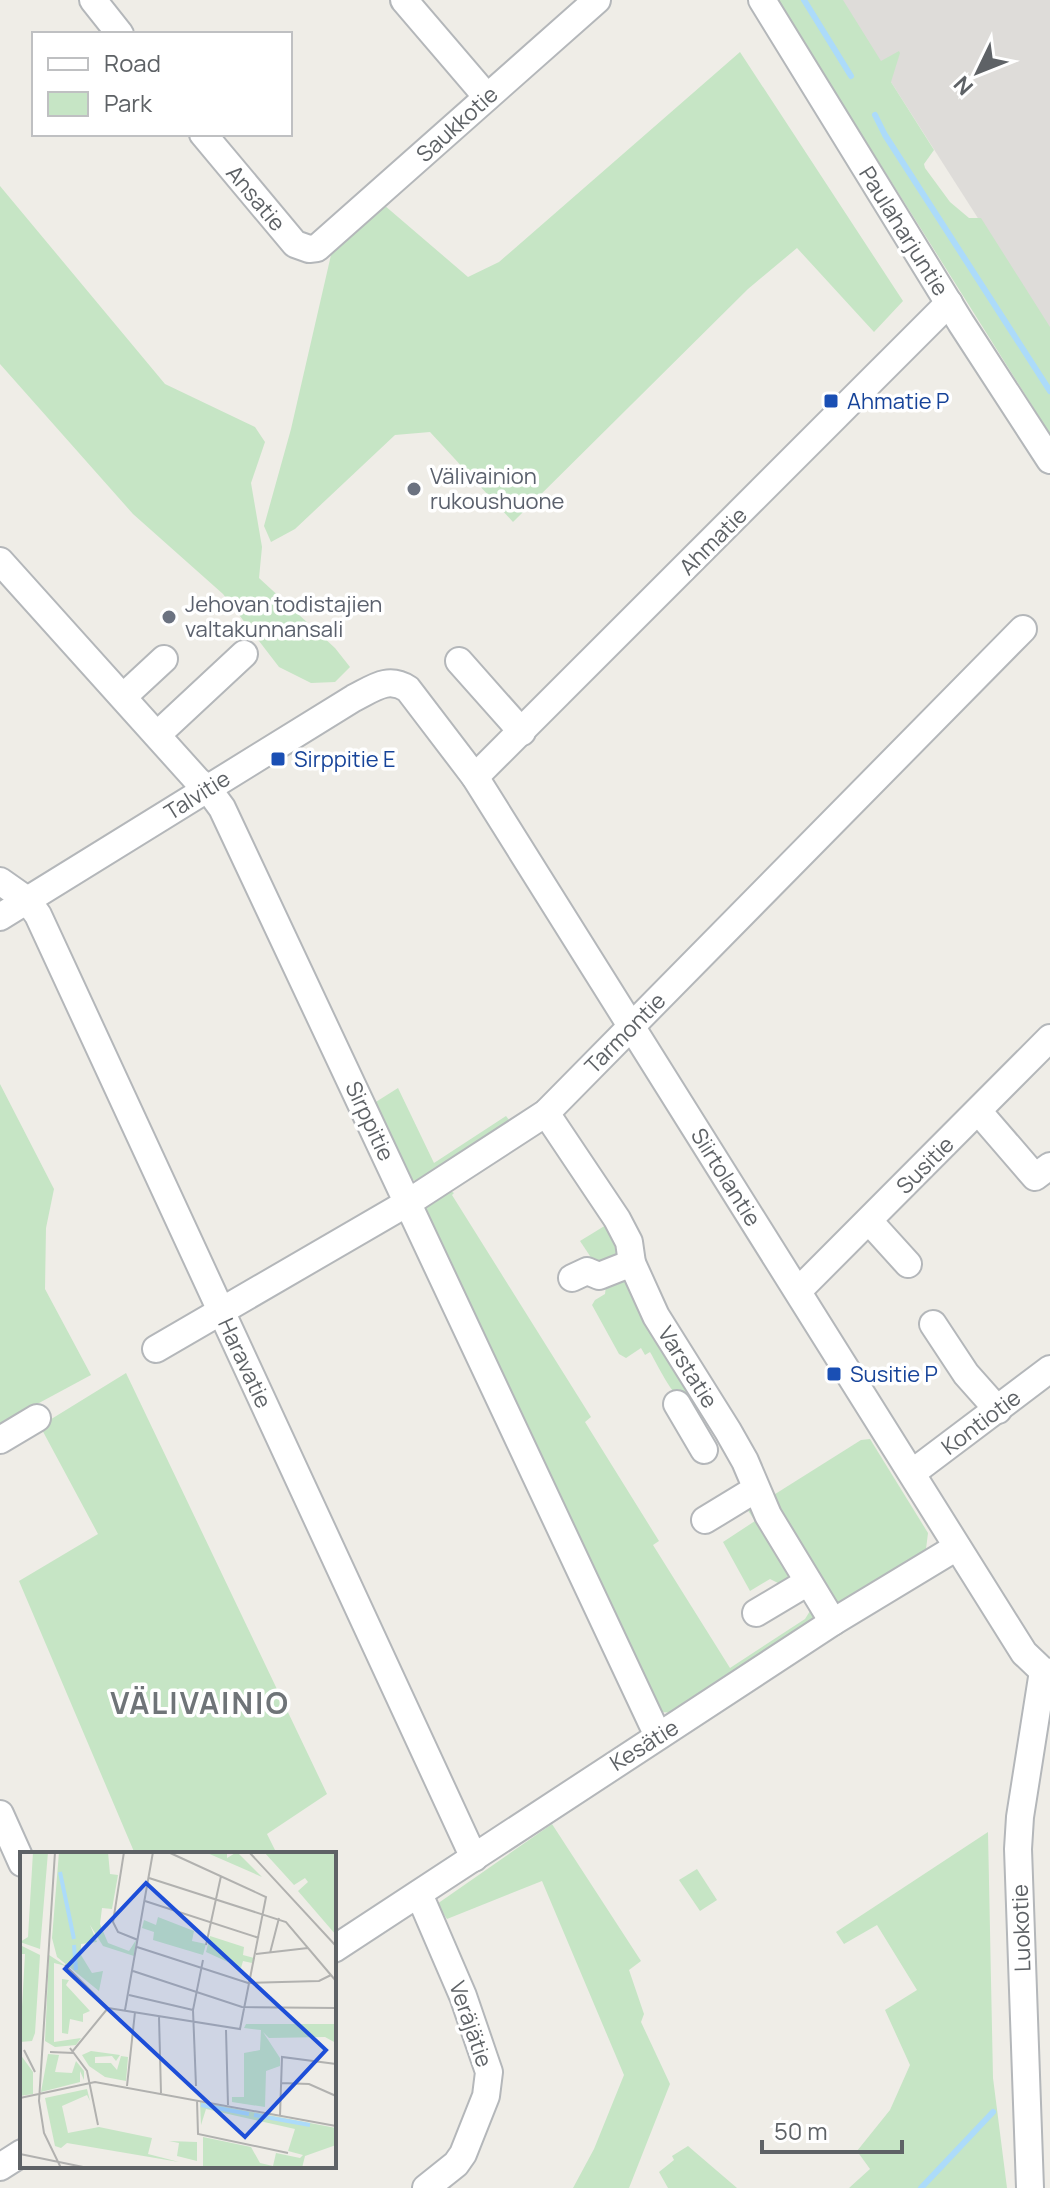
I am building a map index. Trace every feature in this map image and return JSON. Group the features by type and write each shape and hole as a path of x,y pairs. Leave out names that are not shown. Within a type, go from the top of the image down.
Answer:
{"street":[{"path":"93,0 118,32"},
{"path":"404,0 487,97"},
{"name":"Saukkotie","path":"317,248 597,0"},
{"name":"Paulaharjuntie","path":"762,0 1050,460"},
{"name":"Ansatie","path":"205,136 295,244 309,249 317,248"},
{"name":"Ahmatie","path":"475,777 949,303"},
{"name":"Sirppitie","path":"0,561 208,789 229,823 658,1736"},
{"name":"Tarmontie","path":"156,1349 409,1202 546,1113 1023,629"},
{"path":"157,735 244,654"},
{"path":"123,697 164,659"},
{"path":"459,661 522,732"},
{"name":"Siirtolantie","path":"398,683 408,689 475,777 1024,1653 1047,1671"},
{"name":"Talvitie","path":"0,917 354,698 382,684 398,683"},
{"name":"Haravatie","path":"0,881 27,900 38,915 474,1858"},
{"name":"Susitie","path":"798,1291 1050,1038"},
{"path":"978,1111 1035,1177 1050,1166"},
{"name":"Varstatie","path":"546,1113 617,1219 629,1242 632,1263 656,1316 745,1461 768,1515 833,1622"},
{"path":"869,1221 908,1264"},
{"path":"572,1278 587,1271 599,1276 632,1263"},
{"path":"933,1324 966,1374 998,1410"},
{"name":"Kontiotie","path":"912,1473 1050,1369"},
{"path":"704,1450 682,1412 712,1406"},
{"path":"0,1440 37,1418"},
{"path":"705,1520 756,1489"},
{"name":"Kesätie","path":"336,1948 833,1622 957,1547"},
{"path":"756,1613 808,1582"},
{"name":"Luokotie","path":"1037,2183 1018,1849 1020,1817 1047,1671"},
{"path":"0,1814 20,1859"},
{"name":"Veräjätie","path":"419,1894 463,1996 489,2072 486,2096 463,2154 456,2164 426,2188"},
{"path":"0,2167 20,2154"}],"shaded area":[{"path":"842,0 1050,0 1050,331 891,82"}],"green space":[{"path":"777,0 843,0 881,61 899,51 891,82 934,150 924,164 925,168 950,202 969,218 981,218 1050,327 1050,434"},
{"path":"740,52 903,301 874,332 797,248 748,289 513,522 430,432 395,435 295,529 271,542 264,526 291,429 331,255 384,205 468,277 499,262"},
{"path":"0,186 165,384 255,427 265,442 251,483 262,547 259,578 335,648 350,667 335,682 311,683 279,667 223,594 133,514 0,364"},
{"path":"0,1084 54,1189 46,1228 45,1289 91,1375 0,1424"},
{"path":"398,1088 434,1163 506,1116 512,1124 419,1183 404,1175 371,1105"},
{"path":"444,1187 454,1193 452,1195 591,1417 585,1422 659,1541 653,1545 730,1668 805,1619 810,1611 809,1605 816,1615 813,1622 674,1713 661,1712 424,1213 425,1203"},
{"path":"611,1222 623,1246 616,1258 596,1265 580,1241"},
{"path":"627,1279 701,1402 691,1408 673,1391 650,1352 645,1355 641,1348 626,1358 619,1354 592,1305 605,1294 606,1286"},
{"path":"126,1373 327,1794 267,1834 276,1852 134,1852 19,1581 98,1534 40,1426"},
{"path":"870,1439 928,1533 926,1549 842,1605 827,1601 772,1496 861,1440"},
{"path":"752,1505 799,1580 786,1587 770,1579 750,1591 723,1542 755,1521 747,1509"},
{"path":"552,1824 641,1961 629,1970 644,2014 641,2022 670,2084 629,2188 573,2188 594,2149 624,2075 542,1881 447,1919 437,1904"},
{"path":"988,1832 993,2078 1007,2188 849,2188 870,2169 857,2151 890,2110 910,2065 885,2010 917,1990 877,1925 844,1944 836,1932"},
{"path":"697,1869 717,1900 700,1911 679,1880"},
{"path":"688,2146 737,2188 668,2188 659,2172 674,2160 672,2156"}],"waterway":[{"path":"804,0 851,76"},
{"path":"875,115 1050,391"},
{"path":"921,2188 993,2112"}],"place":[{"name":"Ahmatie P","path":"831,401"},
{"name":"Välivainion rukoushuone","path":"414,489"},
{"name":"Jehovan todistajien valtakunnansali","path":"169,617"},
{"name":"Sirppitie E","path":"278,759"},
{"name":"Susitie P","path":"834,1374"}],"district":[{"name":"VÄLIVAINIO","path":"200,1702"}]}
